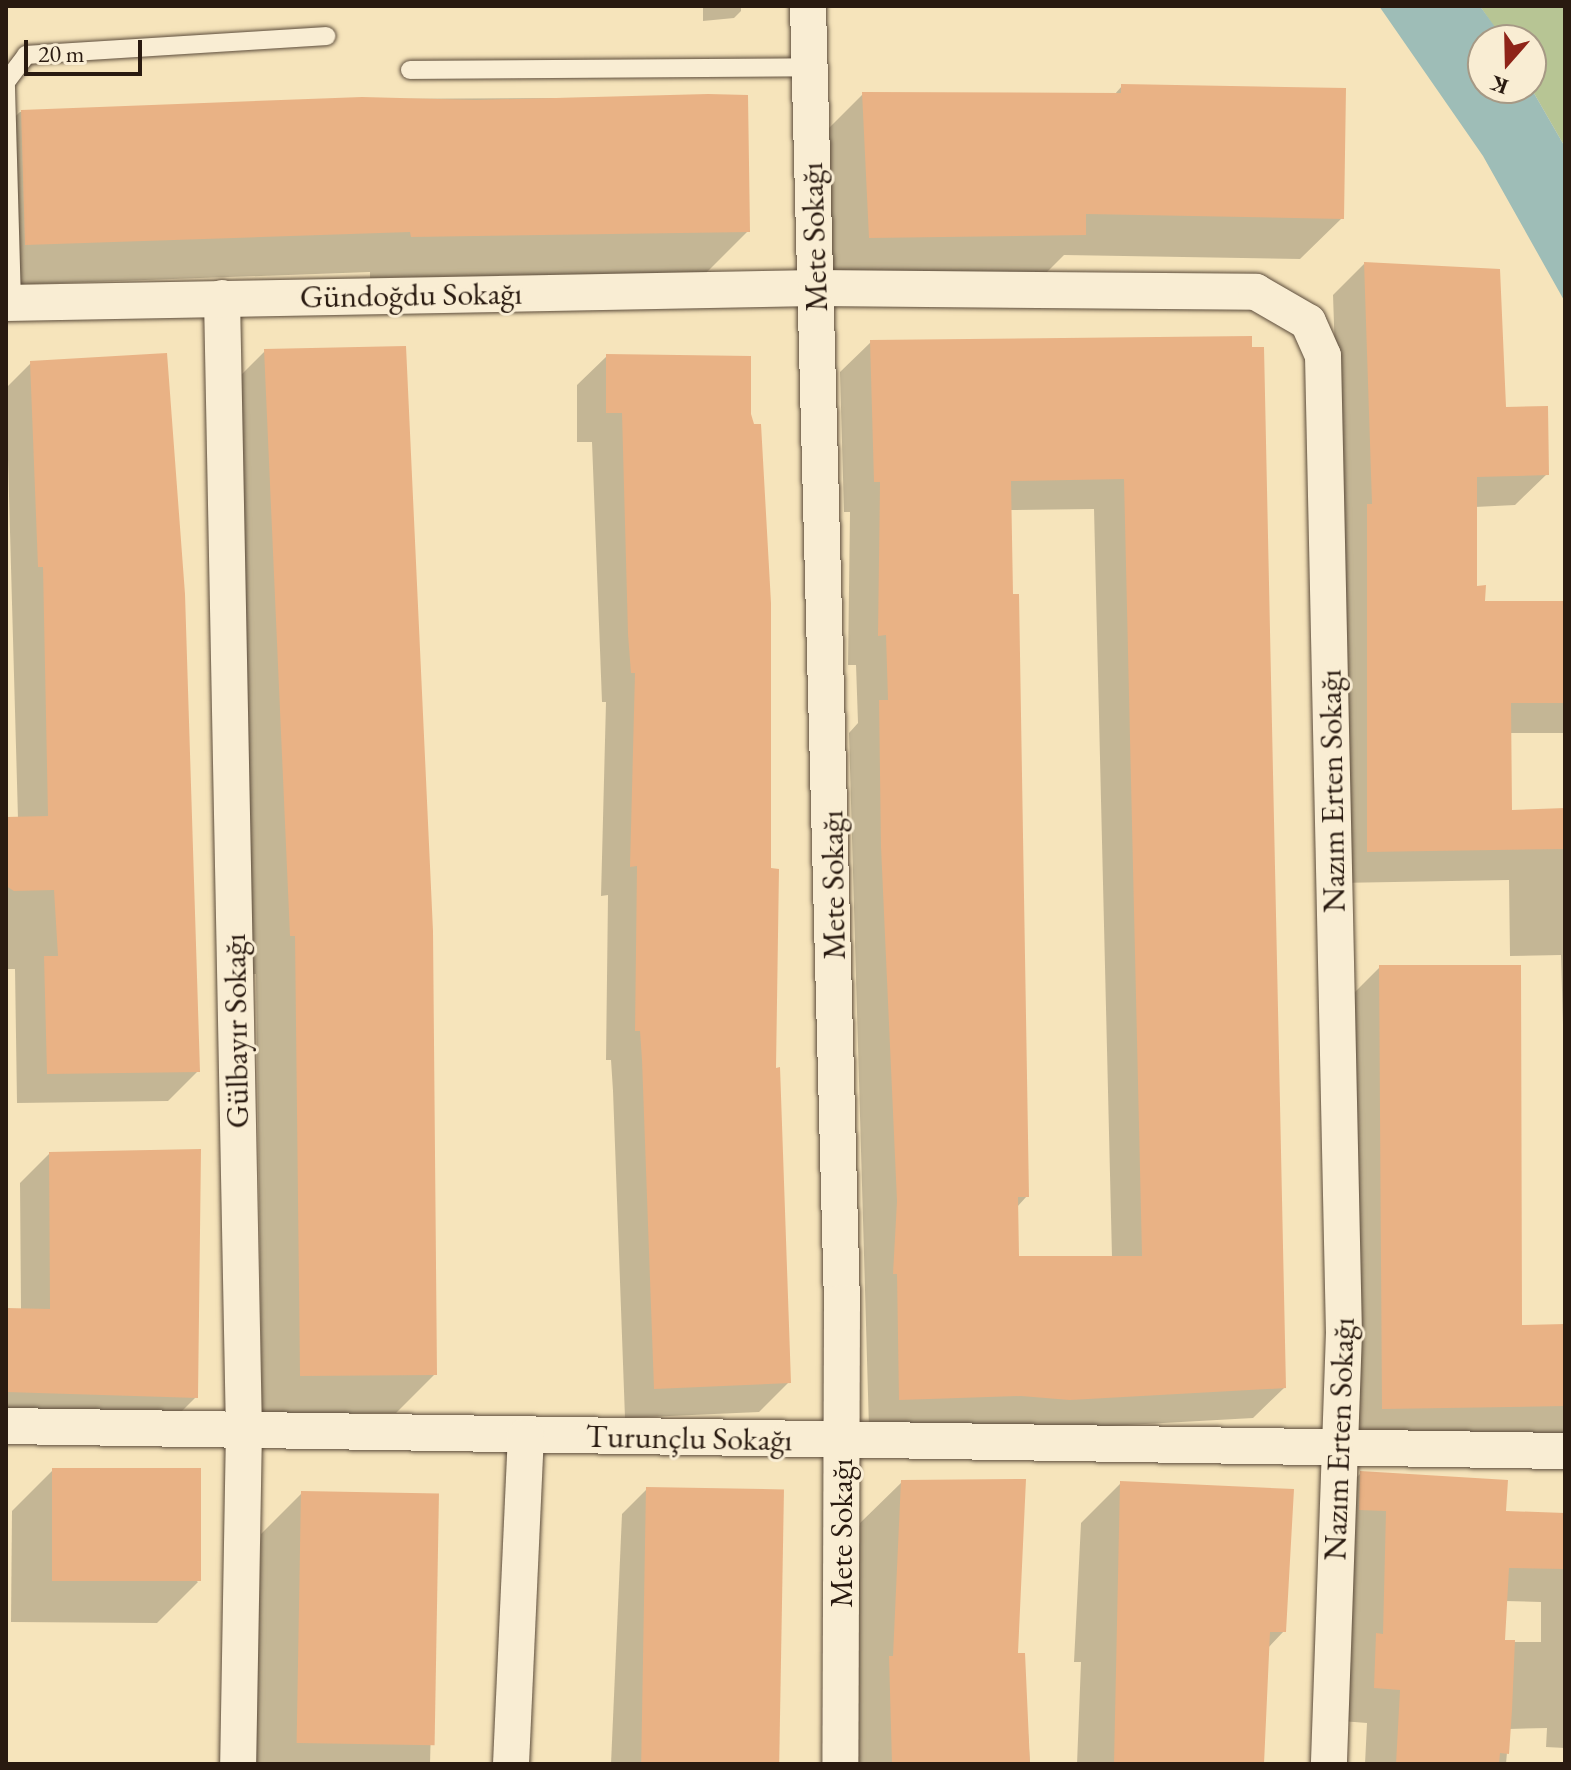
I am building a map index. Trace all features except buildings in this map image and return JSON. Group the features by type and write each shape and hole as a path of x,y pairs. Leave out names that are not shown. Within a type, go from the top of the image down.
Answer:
{"street":[{"name":"Mete Sokağı","path":"808,6 842,1440 840,1764"},
{"name":"Gündoğdu Sokağı","path":"9,303 816,288"},
{"name":"Nazım Erten Sokağı","path":"816,288 1256,292 1308,322 1323,356 1344,1332 1329,1764"},
{"name":"Gülbayır Sokağı","path":"222,298 244,1429 238,1764"},
{"name":"Turunçlu Sokağı","path":"6,1426 1565,1451"},
{"path":"511,1764 526,1436"}],"lane":[{"path":"9,303 6,82 26,55 326,36"},
{"path":"410,70 809,67"}],"green space":[{"path":"1480,6 1565,6 1565,147 1540,104 1547,104 1547,24 1492,24"}],"water":[{"path":"1379,6 1480,6 1493,24 1467,24 1467,104 1540,104 1565,147 1565,302 1483,156"}]}
